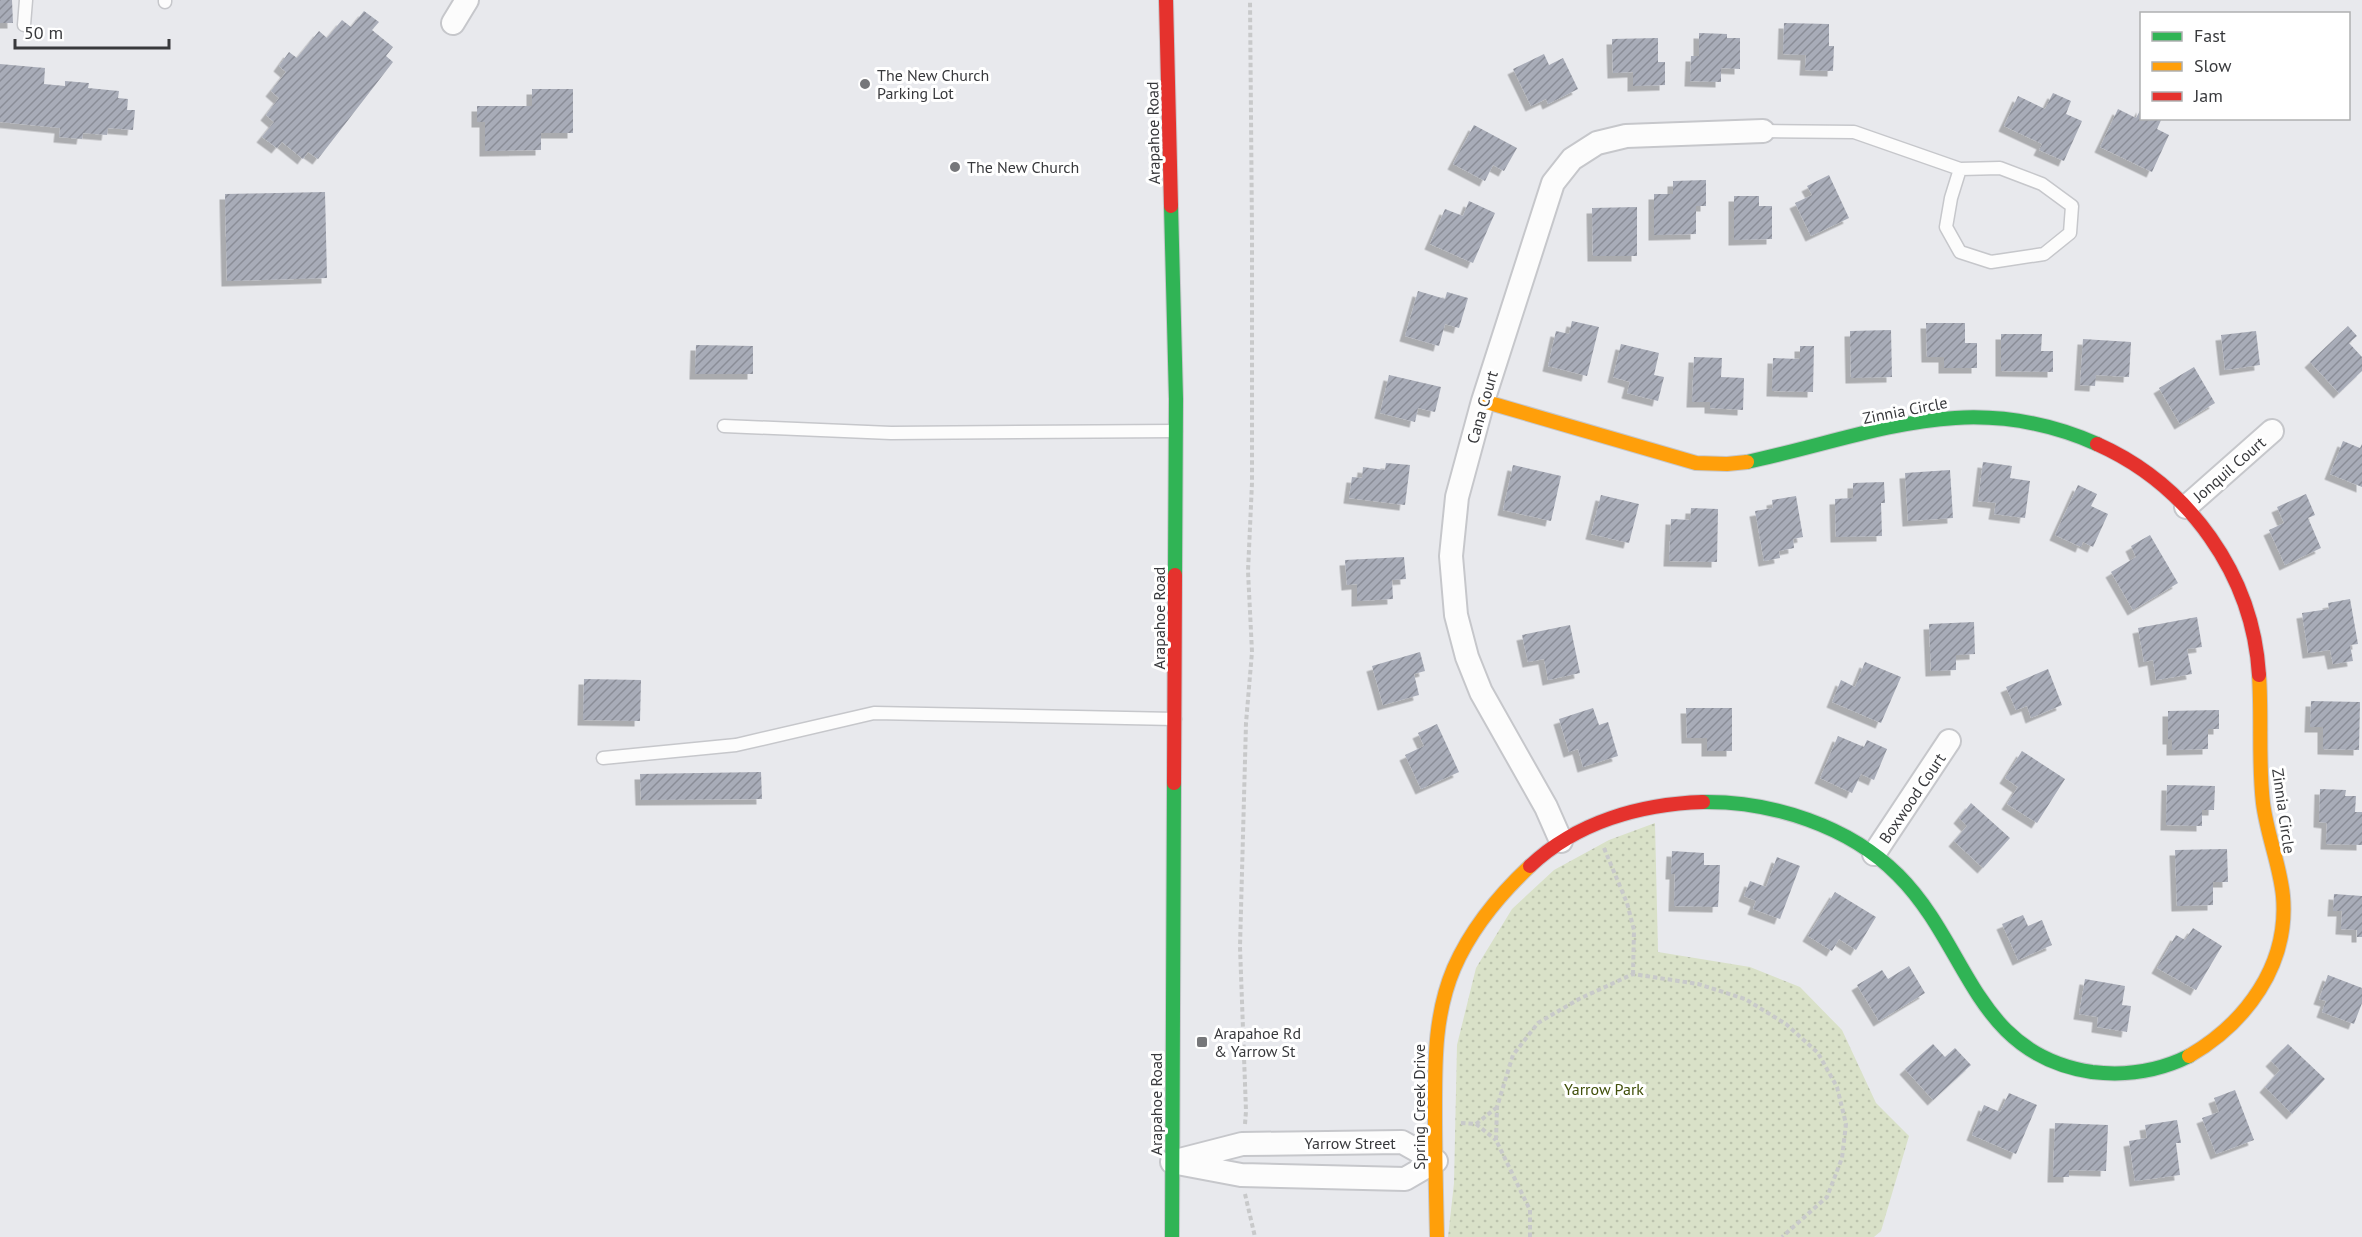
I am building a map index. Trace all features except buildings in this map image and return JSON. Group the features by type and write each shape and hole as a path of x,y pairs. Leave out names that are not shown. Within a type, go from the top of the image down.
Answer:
{"street":[{"path":"453,23 467,0"},
{"name":"Arapahoe Road","path":"1166,0 1176,431 1172,1237"},
{"name":"Cana Court","path":"1561,841 1546,807 1481,692 1467,657 1456,615 1451,556 1457,497 1483,401 1553,183 1572,159 1597,143 1626,135 1764,131"},
{"name":"Zinnia Circle","path":"1483,401 1696,463 1733,464 1937,418 1987,416 2031,422 2074,435 2128,461 2186,507 2218,546 2241,591 2256,639 2261,689 2260,778 2268,834 2283,893 2284,926 2271,969 2248,1008 2216,1039 2187,1057 2144,1072 2111,1074 2088,1072 2046,1059 2018,1042 1993,1019 1979,1001 1934,920 1902,880 1874,854 1828,828 1779,810 1725,802 1682,802 1626,812 1590,826 1561,841"},
{"name":"Jonquil Court","path":"2186,507 2272,431"},
{"name":"Boxwood Court","path":"1874,854 1949,741"},
{"name":"Spring Creek Drive","path":"1437,1237 1434,1040 1446,989 1463,951 1489,909 1530,864 1561,841"},
{"name":"Yarrow Street","path":"1172,1162 1242,1144 1402,1142 1436,1161"},
{"name":"Yarrow Street","path":"1172,1162 1241,1175 1405,1179 1436,1161"}],"lane":[{"path":"24,25 26,0"},
{"path":"1764,131 1854,132 1960,169 2000,168 2042,184 2072,207 2070,234 2044,254 1991,262 1960,252 1946,227 1951,198 1960,169"},
{"path":"724,426 891,433 1176,431"},
{"path":"603,758 736,745 874,713 1176,719"}],"path":[{"path":"1242,1144 1246,1111 1240,947 1242,819 1245,723 1252,652 1248,571 1252,483 1250,0"},
{"path":"1590,826 1601,841 1627,903 1634,930 1633,974"},
{"path":"1496,1140 1497,1107 1513,1055 1538,1023 1579,999 1633,974 1698,984 1744,999 1786,1024 1818,1053 1837,1087 1846,1124 1842,1158 1827,1197 1782,1237"},
{"path":"1476,1124 1497,1107"},
{"path":"1435,1122 1476,1124 1496,1140 1530,1210 1530,1237"}],"green space":[{"name":"Yarrow Park","path":"1655,823 1658,952 1750,967 1800,987 1842,1030 1876,1103 1909,1136 1881,1231 1874,1237 1448,1237 1454,1183 1457,1045 1476,968 1512,909 1554,870 1609,840"}],"traffic: fast":[{"path":"1171,206 1176,399 1175,575"},
{"path":"1747,462 1879,429 1963,418 2006,419 2050,427 2097,444"},
{"path":"1172,1237 1174,783"},
{"path":"1703,802 1756,806 1808,820 1857,843 1878,858 1898,875 1922,903 1977,994 1997,1021 2022,1044 2052,1061 2092,1072 2117,1073 2154,1069 2189,1056"}],"traffic: slow":[{"path":"1483,401 1696,463 1747,462"},
{"path":"2189,1056 2229,1027 2245,1009 2260,990 2279,945 2283,921 2283,896 2263,803 2259,675"},
{"path":"1437,1237 1435,1076 1439,1021 1447,986 1477,926 1507,889 1530,866"}],"traffic: jam":[{"path":"1166,0 1171,206"},
{"path":"2097,444 2130,462 2160,483 2187,509 2210,537 2229,569 2244,602 2254,638 2259,675"},
{"path":"1174,783 1175,575"},
{"path":"1530,866 1568,838 1610,818 1656,807 1703,802"}],"place":[{"name":"The New Church Parking Lot","path":"865,84"},
{"name":"The New Church","path":"955,167"},
{"name":"Arapahoe Rd & Yarrow St","path":"1202,1042"}]}
